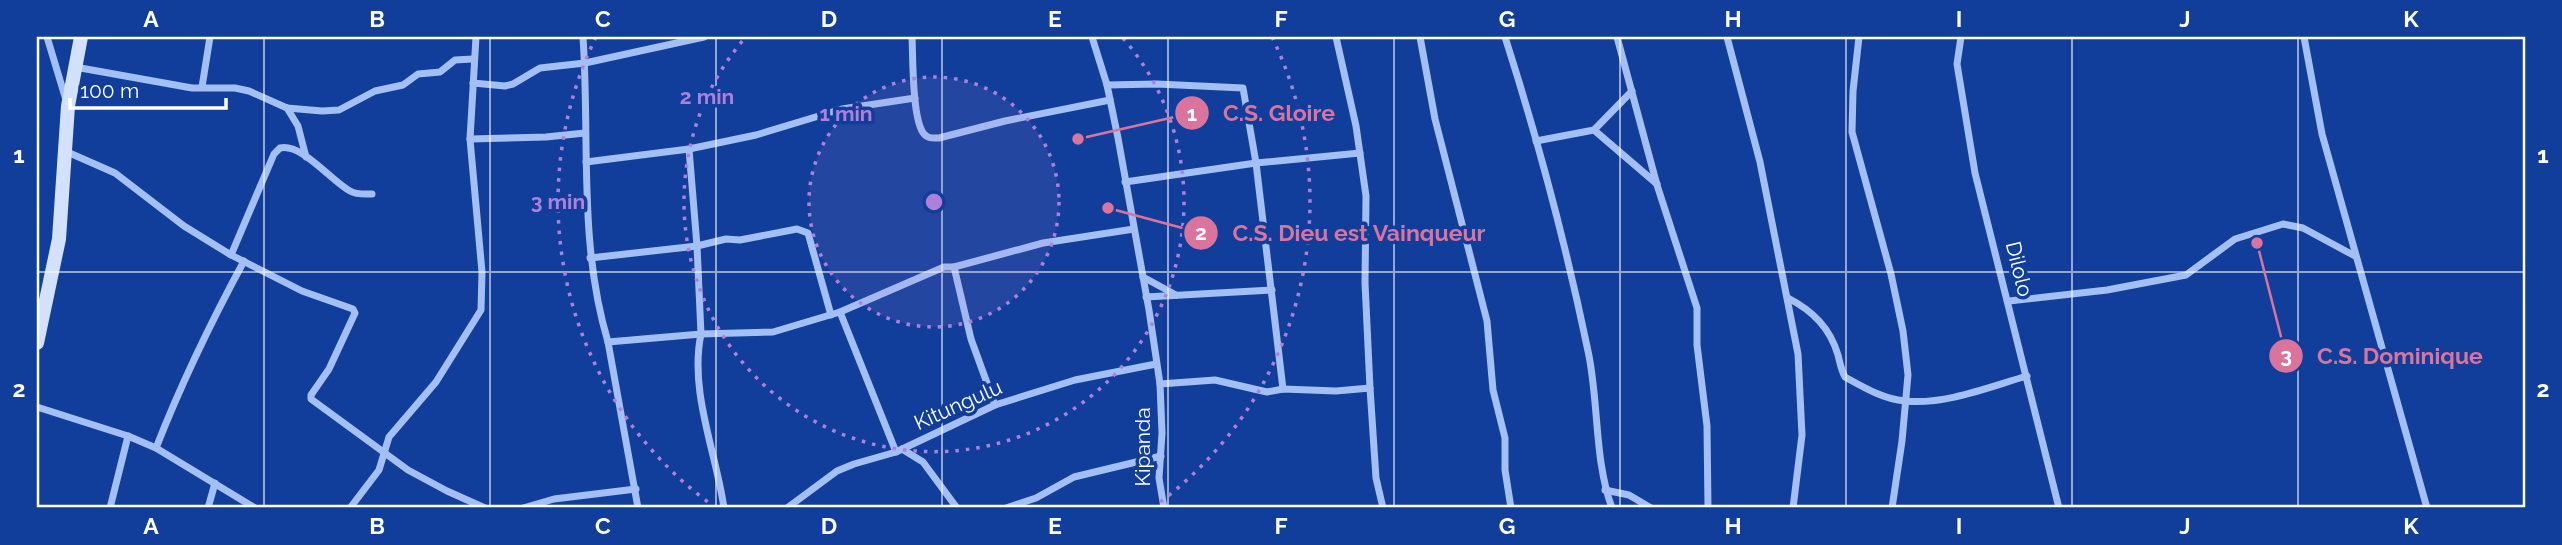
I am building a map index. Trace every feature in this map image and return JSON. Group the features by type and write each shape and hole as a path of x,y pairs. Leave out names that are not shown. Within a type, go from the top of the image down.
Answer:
{"street":[{"path":"47,37 68,106"},
{"path":"37,342 59,239 68,106 81,37"},
{"path":"202,87 209,37"},
{"path":"350,508 379,470 389,436 440,376 481,310 482,272 470,139 476,37"},
{"path":"583,37 590,258 638,508"},
{"path":"473,83 505,86 540,68 585,63 704,37"},
{"path":"912,37 919,124 928,138 1110,100"},
{"name":"Kipanda","path":"1092,37 1110,100 1160,384 1161,456 1158,478 1164,508"},
{"path":"1336,37 1366,196 1365,283 1370,388 1376,478 1383,508"},
{"path":"1420,37 1435,119 1487,321 1493,390 1505,438 1504,470 1511,508"},
{"path":"1505,37 1536,141 1588,352 1605,490 1612,508"},
{"path":"1617,37 1657,185 1697,308 1697,345 1707,426 1708,508"},
{"path":"1727,37 1760,162 1798,354 1802,435 1793,508"},
{"path":"1859,37 1852,132 1891,274 1903,331 1908,375 1892,508"},
{"name":"Dilolo","path":"1961,37 1957,64 1975,173 2059,508"},
{"path":"2304,37 2322,134 2427,508"},
{"path":"75,67 192,88 235,88 301,111 339,110 375,92 406,83 418,74 440,72 455,60 473,59"},
{"path":"1107,85 1157,84 1243,89 1256,163 1283,389"},
{"path":"1536,141 1594,130 1632,90"},
{"path":"586,162 689,149 756,135 842,109 915,98"},
{"path":"287,108 298,126 306,158"},
{"path":"1594,130 1657,185"},
{"path":"470,139 546,137 585,132"},
{"path":"231,255 277,150 288,147 315,163 348,190 361,195 372,194"},
{"path":"689,149 701,334 698,378 724,508"},
{"path":"64,151 114,173 184,226 231,255 302,291 355,310 334,360 310,397 408,470 485,508"},
{"path":"1125,182 1256,163 1360,153"},
{"path":"2009,301 2107,290 2186,275 2235,239 2283,224 2303,228 2355,256"},
{"path":"590,258 697,246 726,239 740,240 797,229 808,233 831,315"},
{"path":"608,342 701,334 759,334 840,312 937,269 954,267 1043,243 1134,229"},
{"path":"156,448 205,334 244,261"},
{"path":"954,267 971,339 995,405"},
{"path":"1143,277 1176,295"},
{"path":"1146,297 1272,290"},
{"path":"1788,298 1809,311 1826,328 1845,377 1877,394 1906,401 1957,395 2027,376"},
{"path":"840,312 899,451 923,462 957,508"},
{"name":"Kitungulu","path":"787,508 837,471 899,451 995,405 1075,380 1156,364"},
{"path":"1160,384 1204,380 1266,392 1283,389 1336,391 1370,388"},
{"path":"37,407 128,436 156,448 255,508"},
{"path":"110,508 128,436"},
{"path":"1006,508 1036,498 1074,478 1161,456"},
{"path":"208,508 215,483"},
{"path":"523,508 554,499 636,489"},
{"path":"1605,490 1629,495 1651,508"}],"place":[{"name":"C.S. Gloire","path":"1078,139"},
{"name":"C.S. Dieu est Vainqueur","path":"1108,208"},
{"name":"C.S. Dominique","path":"2257,243"}]}
